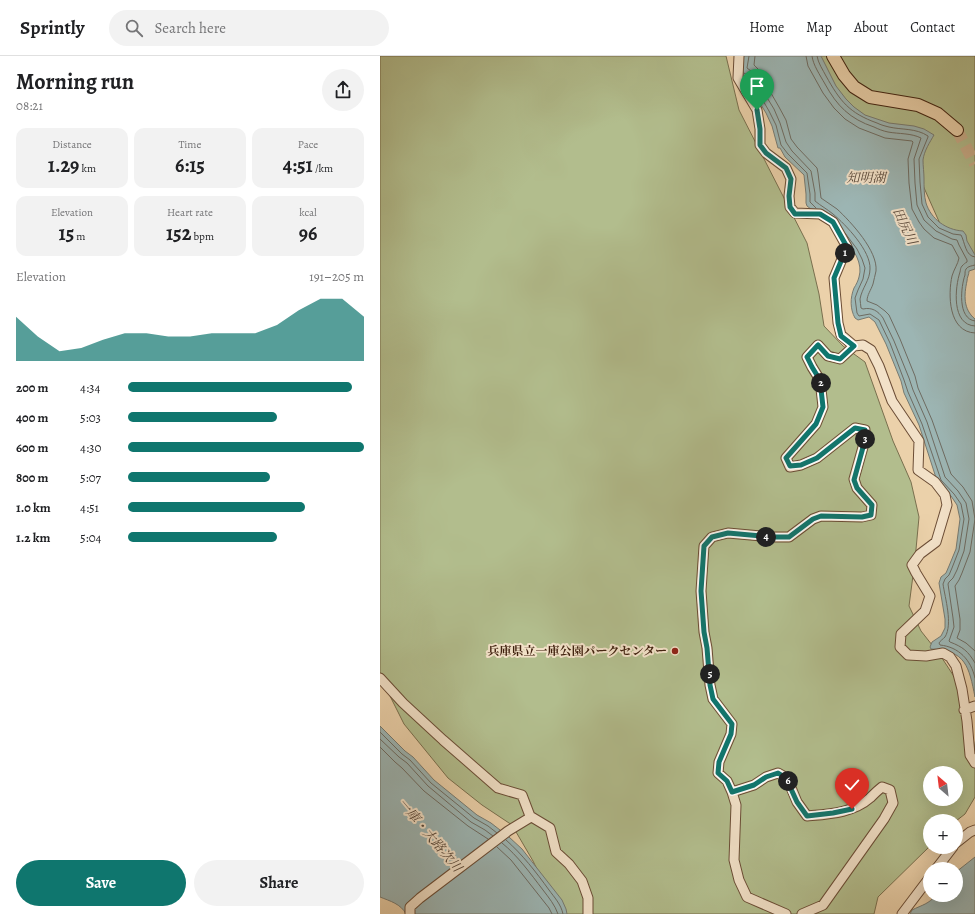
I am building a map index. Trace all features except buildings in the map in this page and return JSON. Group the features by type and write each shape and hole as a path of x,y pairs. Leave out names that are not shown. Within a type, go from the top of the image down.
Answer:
{"main road":[{"path":"833,56 844,75 854,87 870,97 918,105 938,114 957,130"}],"street":[{"path":"739,56 738,78 757,110 760,129 760,145 766,153 786,168 791,179 789,196 790,207 795,214 820,214 833,222 847,247 834,278 838,323 841,336 854,346"},
{"path":"786,914 747,897 739,880 734,860 736,805 727,781 718,773 719,762 731,734 732,724 713,699 704,632 701,591 704,546 712,537 728,533 789,537 813,519 821,516 862,517 871,515 872,505 857,488 854,480 865,440 865,430 855,428 817,458 801,465 790,466 786,458 816,424 823,407 820,380 807,357 818,345 828,356 840,359 854,346 863,345 871,350 880,366 892,401 919,441 918,470 935,482 945,495 947,505 936,542 920,554 912,565 930,596 925,611 901,634 900,647 908,655 926,656 943,654 950,656 956,666 962,689 970,755 975,763"},
{"path":"380,678 403,703 442,740 498,788 522,795 530,816 550,828 556,852 569,864 582,880 588,898 588,914"},
{"path":"964,710 974,706"},
{"path":"732,792 754,785 766,777 778,773 786,778 797,802 807,816 852,809 869,799 882,786 890,790 893,803 884,819 822,905 802,914"},
{"path":"410,914 410,908 420,898 508,831 531,817"},
{"path":"963,838 975,830"},
{"path":"941,862 948,854"},
{"path":"902,914 923,886"}],"green space":[{"path":"380,56 726,56 739,110 807,243 819,294 824,326 843,346 865,362 893,441 911,482 919,517 909,606 921,631 940,655 955,678 970,721 975,749 975,797 963,816 963,814 923,814 923,853 878,897 874,914 554,914 551,898 533,861 512,825 482,805 448,778 404,724 380,676"},
{"path":"815,56 975,56 975,261 941,226 905,145 846,103"}],"water":[{"name":"知明湖","path":"741,56 821,56 836,86 854,107 865,115 889,123 914,126 924,129 934,135 926,150 923,160 924,191 928,209 940,223 963,231 975,255 975,269 969,271 965,302 968,311 975,319 975,697 971,677 964,662 952,653 943,650 931,649 930,647 932,642 941,636 945,628 939,583 941,577 946,573 956,549 960,519 957,505 951,496 938,484 919,425 904,393 901,381 886,344 875,322 869,317 858,320 853,315 851,307 852,296 859,278 860,267 857,257 843,237 824,219 807,206 804,175 785,157 780,148 778,148 772,126 766,113 750,87 747,79 738,74"},
{"name":"一庫・大路次川","path":"380,726 413,757 434,780 477,815 491,823 509,837 522,849 562,900 567,914 406,914 398,905 380,897"},
{"path":"975,857 975,914 910,914 912,910 928,902 963,902 963,866"}],"tunnel":[{"path":"957,130 975,164"}],"place":[{"name":"兵庫県立一庫公園パークセンター","path":"675,651"}],"route":[{"path":"757,110 760,129 760,145 766,153 786,168 791,179 789,196 790,207 795,214 820,214 833,222 847,247 834,278 838,323 841,336 854,346 840,359 828,356 818,345 807,357 820,380 823,407 816,424 786,458 790,466 801,465 817,458 855,428 865,430 865,440 854,480 857,488 872,505 871,515 862,517 821,516 813,519 789,537 728,533 712,537 704,546 701,591 710,685 713,699 732,724 731,734 719,762 718,773 727,781 732,792 754,785 766,777 778,773 786,778 797,802 807,816 852,809"}],"water label":[{"name":"田尻川","path":"905,226"}]}
